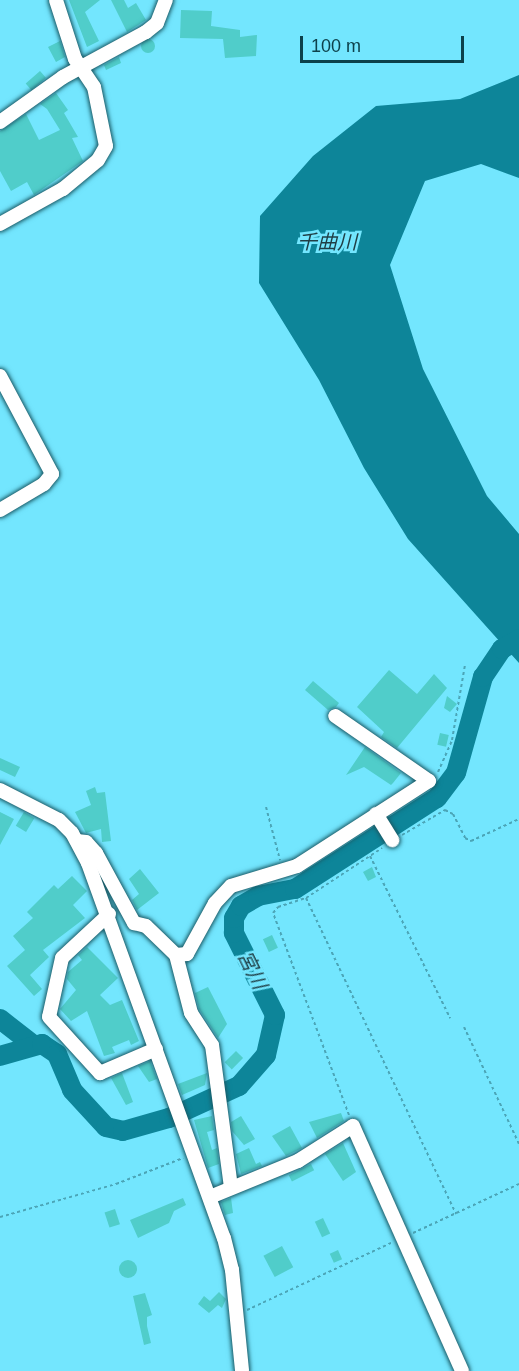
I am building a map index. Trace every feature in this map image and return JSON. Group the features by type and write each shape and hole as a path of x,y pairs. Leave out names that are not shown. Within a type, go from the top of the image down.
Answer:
{"street":[{"path":"0,224 53,196 103,153 106,140 94,87 80,67 56,0"},
{"path":"0,122 80,67 152,28 166,1 181,0"},
{"path":"0,376 52,474 44,484 0,510"},
{"path":"176,955 188,954 193,948 215,903 231,886 283,872 379,819 429,781 334,716"},
{"path":"0,790 50,814 77,841 109,914 181,1122 210,1197 232,1270 242,1371"},
{"path":"379,819 391,839"},
{"path":"77,841 86,842 96,853 134,923 146,926 176,955 191,1013 212,1045 231,1188"},
{"path":"109,914 62,958 49,1017 100,1073 156,1049"},
{"path":"117,937 134,923"},
{"path":"210,1197 298,1161 353,1126 462,1371"}],"path":[{"path":"429,781 441,768 452,740 465,665"},
{"path":"267,807 283,872"},
{"path":"353,1126 273,916 278,907 306,898 370,856 391,839 445,810 453,814 465,838 471,841 519,819"},
{"path":"370,856 450,1018"},
{"path":"306,898 456,1214"},
{"path":"464,1027 519,1144"},
{"path":"0,1218 116,1184 193,1155"},
{"path":"237,1315 519,1184"}],"water":[{"name":"千曲川","path":"519,75 519,178 481,164 425,181 390,265 423,369 487,496 519,534 519,663 408,539 364,468 319,380 259,283 260,216 313,156 376,106 460,99"}],"building":[{"path":"69,0 100,0 85,12 99,41 87,47"},
{"path":"111,0 124,0 128,8 136,3 146,20 127,32"},
{"path":"181,10 212,11 211,26 240,30 240,37 257,35 256,56 225,58 223,39 180,38"},
{"path":"148,39 153,41 155,46 153,51 148,53 143,51 141,46 143,41"},
{"path":"60,41 65,57 56,62 48,47"},
{"path":"119,57 121,63 106,70 104,65"},
{"path":"40,71 46,78 32,90 26,83"},
{"path":"56,93 68,110 64,113 78,137 72,138 83,161 34,195 27,182 11,191 0,171 0,131 26,114 39,140 60,130 47,109 40,104"},
{"path":"389,670 417,694 434,674 447,688 397,748 381,737 384,732 357,707"},
{"path":"313,681 339,703 336,707 328,710 305,690"},
{"path":"447,696 457,704 450,712 444,708"},
{"path":"440,733 449,735 446,747 437,745"},
{"path":"365,747 401,773 391,785 364,767 346,775"},
{"path":"0,758 20,767 15,777 0,770"},
{"path":"95,787 97,793 105,792 111,841 102,842 101,829 86,833 75,812 91,805 86,791"},
{"path":"0,812 14,819 0,845"},
{"path":"24,812 34,818 26,832 16,826"},
{"path":"372,867 376,877 368,881 363,872"},
{"path":"140,869 159,893 137,910 132,900 139,894 129,879"},
{"path":"72,876 87,891 73,905 85,918 43,950 49,957 30,975 42,989 34,996 7,966 25,950 13,936 33,918 27,912 54,885 58,889"},
{"path":"272,935 278,948 269,952 263,939"},
{"path":"87,947 118,978 100,995 110,1005 122,1000 139,1041 131,1045 129,1040 112,1047 115,1053 104,1056 87,1011 71,1021 60,1009 76,990 67,979 68,972 82,960 78,955"},
{"path":"208,987 227,1024 218,1038 199,1009 195,993"},
{"path":"236,1051 243,1058 232,1069 225,1062"},
{"path":"150,1061 157,1079 149,1082 138,1066"},
{"path":"122,1073 133,1102 126,1105 111,1078"},
{"path":"207,1073 205,1085 182,1095 178,1084"},
{"path":"341,1113 344,1121 317,1138 309,1122"},
{"path":"212,1116 214,1130 207,1132 212,1150 217,1148 219,1164 208,1168 194,1120"},
{"path":"241,1116 255,1139 244,1145 232,1131 231,1122"},
{"path":"290,1126 302,1148 286,1156 272,1136"},
{"path":"343,1143 356,1172 343,1181 325,1154"},
{"path":"249,1148 256,1164 260,1162 262,1166 241,1174 236,1154"},
{"path":"311,1164 314,1170 292,1182 289,1175"},
{"path":"183,1198 186,1205 174,1211 169,1223 138,1238 130,1220"},
{"path":"231,1198 233,1213 225,1215 221,1202"},
{"path":"115,1209 120,1224 109,1228 105,1212"},
{"path":"323,1218 330,1233 322,1237 315,1222"},
{"path":"282,1246 293,1267 275,1277 263,1256"},
{"path":"338,1250 342,1259 334,1263 330,1254"},
{"path":"128,1260 134,1263 137,1269 134,1275 128,1278 122,1275 119,1269 122,1263"},
{"path":"219,1292 226,1299 222,1308 218,1305 209,1313 198,1304 204,1296 210,1301"},
{"path":"145,1293 152,1315 147,1317 151,1343 144,1345 133,1296"}],"waterway":[{"name":"宮川","path":"0,1056 42,1044 57,1054 72,1090 106,1127 123,1131 169,1118 239,1086 266,1055 275,1015 234,933 234,918 241,906 258,896 295,889 437,798 456,773 483,677 502,649 519,639"},
{"path":"0,1019 32,1044"}]}
